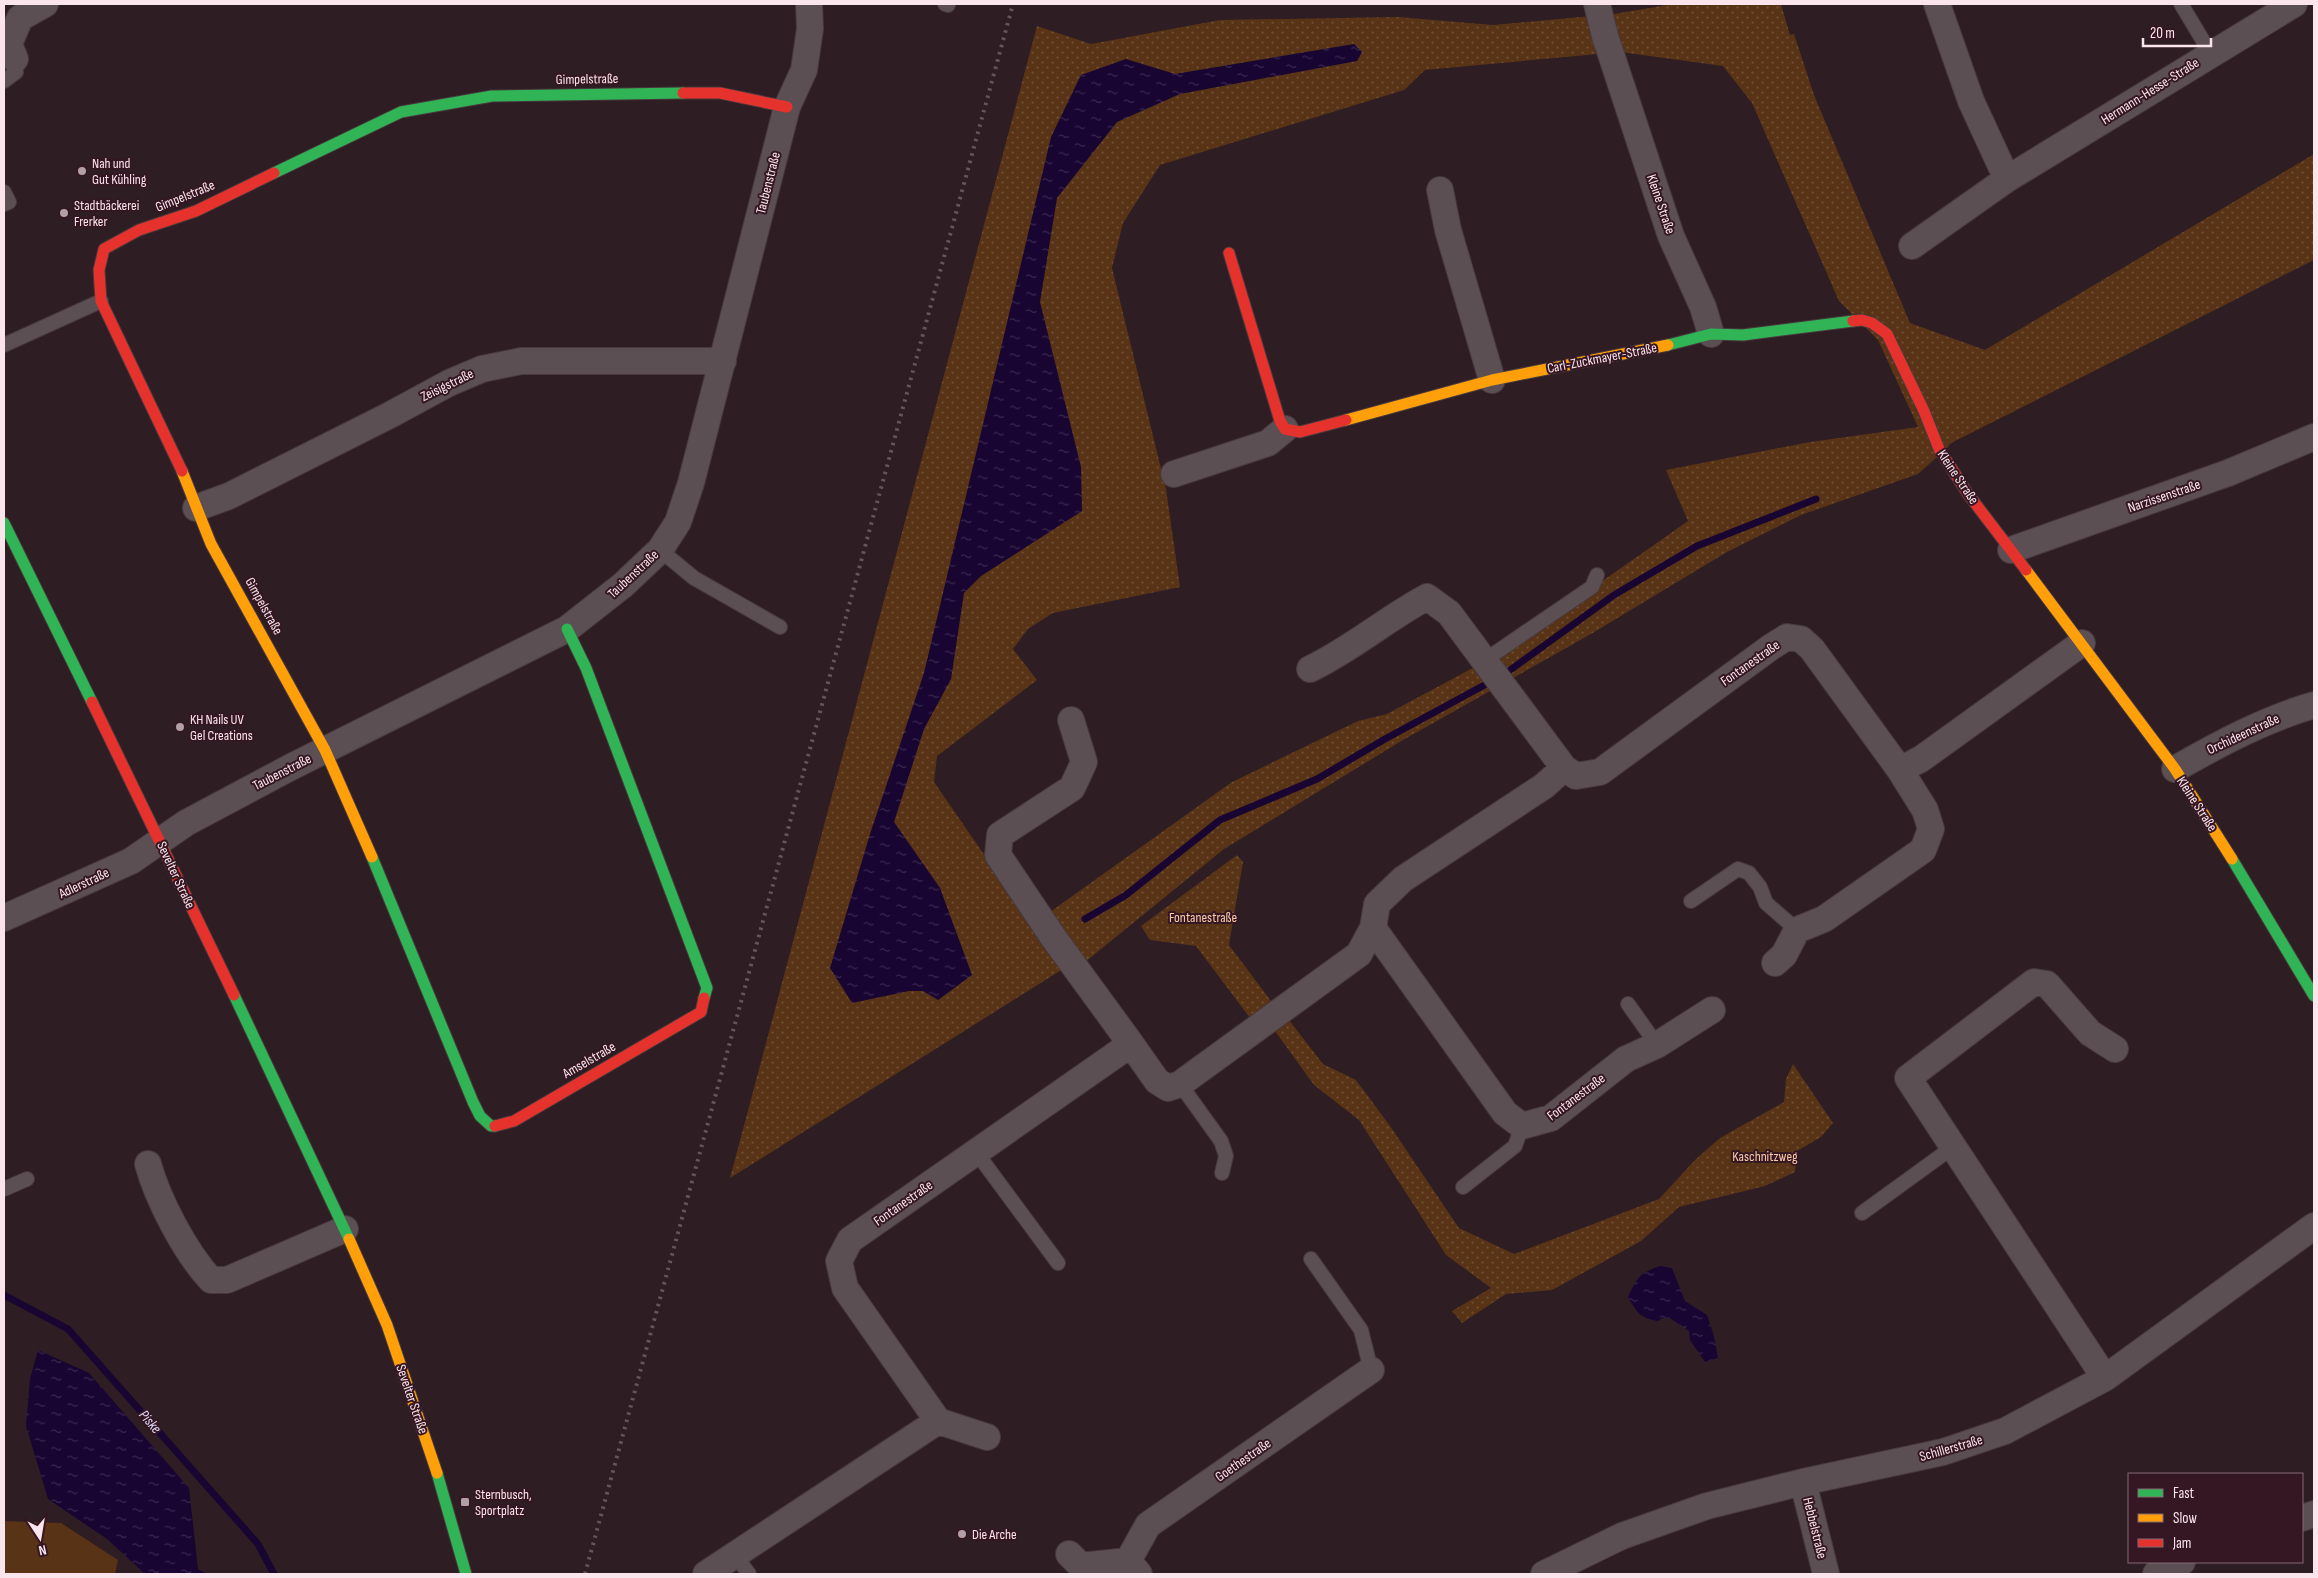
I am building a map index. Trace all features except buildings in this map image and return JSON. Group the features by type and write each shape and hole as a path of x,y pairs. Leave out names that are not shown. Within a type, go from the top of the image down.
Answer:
{"street":[{"path":"9,70 9,44 20,18 45,4"},
{"name":"Taubenstraße","path":"160,841 186,823 325,750 567,629 623,585 660,550 678,522 691,483 787,107 804,70 810,29 809,4"},
{"name":"Kleine Straße","path":"1597,4 1605,36 1671,236 1703,306 1711,334 1742,335 1862,320 1887,334 1924,411 1939,449 1968,494 2175,769 2312,987"},
{"path":"1937,4 1971,100 2007,179"},
{"name":"Hermann-Hesse-Straße","path":"1912,246 2007,179 2294,4"},
{"name":"Gimpelstraße","path":"325,750 211,544 185,477 101,301 99,270 104,249 139,230 196,211 400,112 492,96 536,95 720,93 787,107"},
{"path":"1440,190 1448,230 1492,380"},
{"path":"1174,474 1268,443 1285,429 1280,421 1229,253"},
{"name":"Carl-Zuckmayer-Straße","path":"1285,429 1300,432 1492,380 1682,342 1711,334"},
{"name":"Zeisigstraße","path":"196,508 229,496 390,415 441,387 482,369 522,361 723,361"},
{"name":"Narzissenstraße","path":"2011,550 2228,473 2314,437"},
{"name":"Sevelter Straße","path":"4,523 160,841 345,1229 387,1325 432,1455 466,1574"},
{"path":"1071,720 1084,762 1072,788 1000,835 998,854 1053,936 1131,1044 1158,1081 1168,1088 1180,1084 1359,954 1374,928 1377,904 1403,879 1544,786 1564,768 1449,613 1427,597 1404,609 1335,657 1310,669"},
{"name":"Amselstraße","path":"325,750 381,876 480,1116 491,1126 503,1125 514,1121 701,1012 707,988 589,677 567,629"},
{"name":"Fontanestraße","path":"1564,768 1576,776 1600,772 1787,637 1801,639 1812,649 1900,770 1925,810 1930,829 1923,850 1824,919 1797,930"},
{"path":"1900,770 1921,759 2082,643"},
{"name":"Orchideenstraße","path":"2175,769 2227,740 2297,710 2314,705"},
{"name":"Adlerstraße","path":"4,918 36,906 131,862 160,841"},
{"path":"1374,928 1505,1113 1522,1126"},
{"path":"1775,963 1784,955 1797,930"},
{"path":"2105,1378 1908,1078 2034,982 2047,984 2090,1033 2115,1048"},
{"name":"Fontanestraße","path":"1522,1126 1551,1118 1626,1059 1657,1044 1712,1010"},
{"name":"Fontanestraße","path":"938,1421 845,1288 839,1261 850,1240 1131,1044"},
{"path":"148,1164 153,1182 195,1263 211,1280 227,1280 345,1229"},
{"name":"Schillerstraße","path":"1544,1574 1622,1536 1707,1506 1803,1482 1943,1452 2005,1432 2105,1378 2314,1226"},
{"name":"Goethestraße","path":"1069,1554 1081,1566 1134,1568 1148,1525 1371,1370"},
{"path":"706,1574 742,1564 938,1421 987,1437"},
{"name":"Hebbelstraße","path":"1803,1482 1826,1574"},
{"path":"2156,1574 2180,1563"}],"lane":[{"path":"2181,4 2212,54"},
{"path":"4,192 9,202 4,204"},
{"path":"4,345 101,301"},
{"path":"660,550 694,578 780,627"},
{"path":"1485,660 1592,587 1597,576"},
{"path":"1691,901 1738,869 1749,873 1760,887 1766,903 1797,930"},
{"path":"1628,1004 1657,1044"},
{"path":"1180,1084 1221,1141 1226,1156 1222,1173"},
{"path":"1463,1187 1515,1146 1522,1126"},
{"path":"1862,1212 1953,1147"},
{"path":"976,1152 1058,1263"},
{"path":"4,1189 27,1179"},
{"path":"1310,1259 1361,1330 1371,1370"}],"green space":[{"path":"1673,4 1781,4 1790,35 1794,34 1814,95 1910,323 1985,350 2314,154 2314,260 1951,443 1918,474 1801,515 1727,552 1591,634 1403,740 1224,849 1084,963 1050,912 1232,782 1358,721 1387,714 1497,655 1688,521 1666,470 1810,442 1918,427 1878,340 1839,301 1752,103 1723,66 1620,52 1425,70 1404,90 1160,165 1123,223 1112,268 1166,489 1180,587 1053,613 1028,629 1013,649 1037,680 937,756 934,782 1063,969 730,1178 1037,26 1091,44 1220,20 1398,17 1493,25 1614,14"},
{"name":"Fontanestraße","path":"1237,855 1243,862 1229,945 1271,1001 1250,1018 1196,946 1150,940 1141,926"},
{"name":"Kaschnitzweg","path":"1282,1011 1323,1064 1356,1080 1390,1126 1459,1228 1514,1254 1659,1199 1696,1159 1720,1138 1784,1102 1786,1079 1793,1064 1833,1123 1821,1137 1797,1151 1795,1172 1765,1186 1679,1207 1641,1241 1552,1290 1506,1294 1462,1323 1452,1311 1491,1288 1446,1255 1359,1120 1314,1085 1270,1024"},
{"path":"4,1521 61,1523 118,1560 115,1574 4,1574"}],"water":[{"path":"1354,44 1362,52 1357,61 1180,94 1117,122 1057,198 1040,302 1081,467 1082,511 981,576 964,593 951,679 924,729 894,822 940,888 972,975 938,1000 923,991 909,991 852,1003 830,968 870,834 924,673 1051,137 1081,75 1126,59 1175,74"},
{"path":"1660,1266 1672,1268 1685,1301 1707,1315 1714,1336 1718,1358 1705,1362 1690,1340 1689,1331 1671,1319 1663,1318 1658,1321 1647,1318 1634,1307 1628,1297 1634,1285 1644,1273"},
{"path":"38,1350 89,1373 189,1488 198,1569 207,1574 145,1574 107,1539 48,1499 26,1426 30,1379"}],"waterway":[{"path":"1506,673 1614,595 1697,546 1816,499"},
{"path":"1085,919 1126,895 1220,820 1317,779 1385,739 1490,682"},
{"name":"Piske","path":"4,1295 68,1329 258,1544 274,1574"}],"railway":[{"path":"585,1574 1013,4"}],"traffic: fast":[{"path":"274,173 401,112 492,96 683,93"},
{"path":"1668,345 1711,334 1743,335 1853,321"},
{"path":"4,523 92,702"},
{"path":"567,629 586,668 707,988 704,998"},
{"path":"372,857 473,1102 480,1116 491,1126 495,1126"},
{"path":"2232,859 2314,996"},
{"path":"234,995 349,1239"},
{"path":"437,1473 466,1574"}],"traffic: slow":[{"path":"1346,420 1492,380 1668,345"},
{"path":"182,471 211,544 325,750 372,857"},
{"path":"2026,570 2175,769 2232,859"},
{"path":"349,1239 387,1325 437,1473"}],"traffic: jam":[{"path":"683,93 720,93 787,107"},
{"path":"182,471 101,301 99,270 104,249 139,230 196,211 274,173"},
{"path":"1229,253 1280,421 1285,429 1300,432 1346,420"},
{"path":"1853,321 1862,320 1872,323 1887,334 1924,411 1939,449 1968,494 2026,570"},
{"path":"92,702 234,995"},
{"path":"495,1126 514,1121 701,1012 704,998"}],"place":[{"name":"Nah und Gut Kühling","path":"82,171"},
{"name":"Stadtbäckerei Frerker","path":"64,213"},
{"name":"KH Nails UV Gel Creations","path":"180,727"},
{"name":"Sternbusch, Sportplatz","path":"465,1502"},
{"name":"Die Arche","path":"962,1534"}]}
